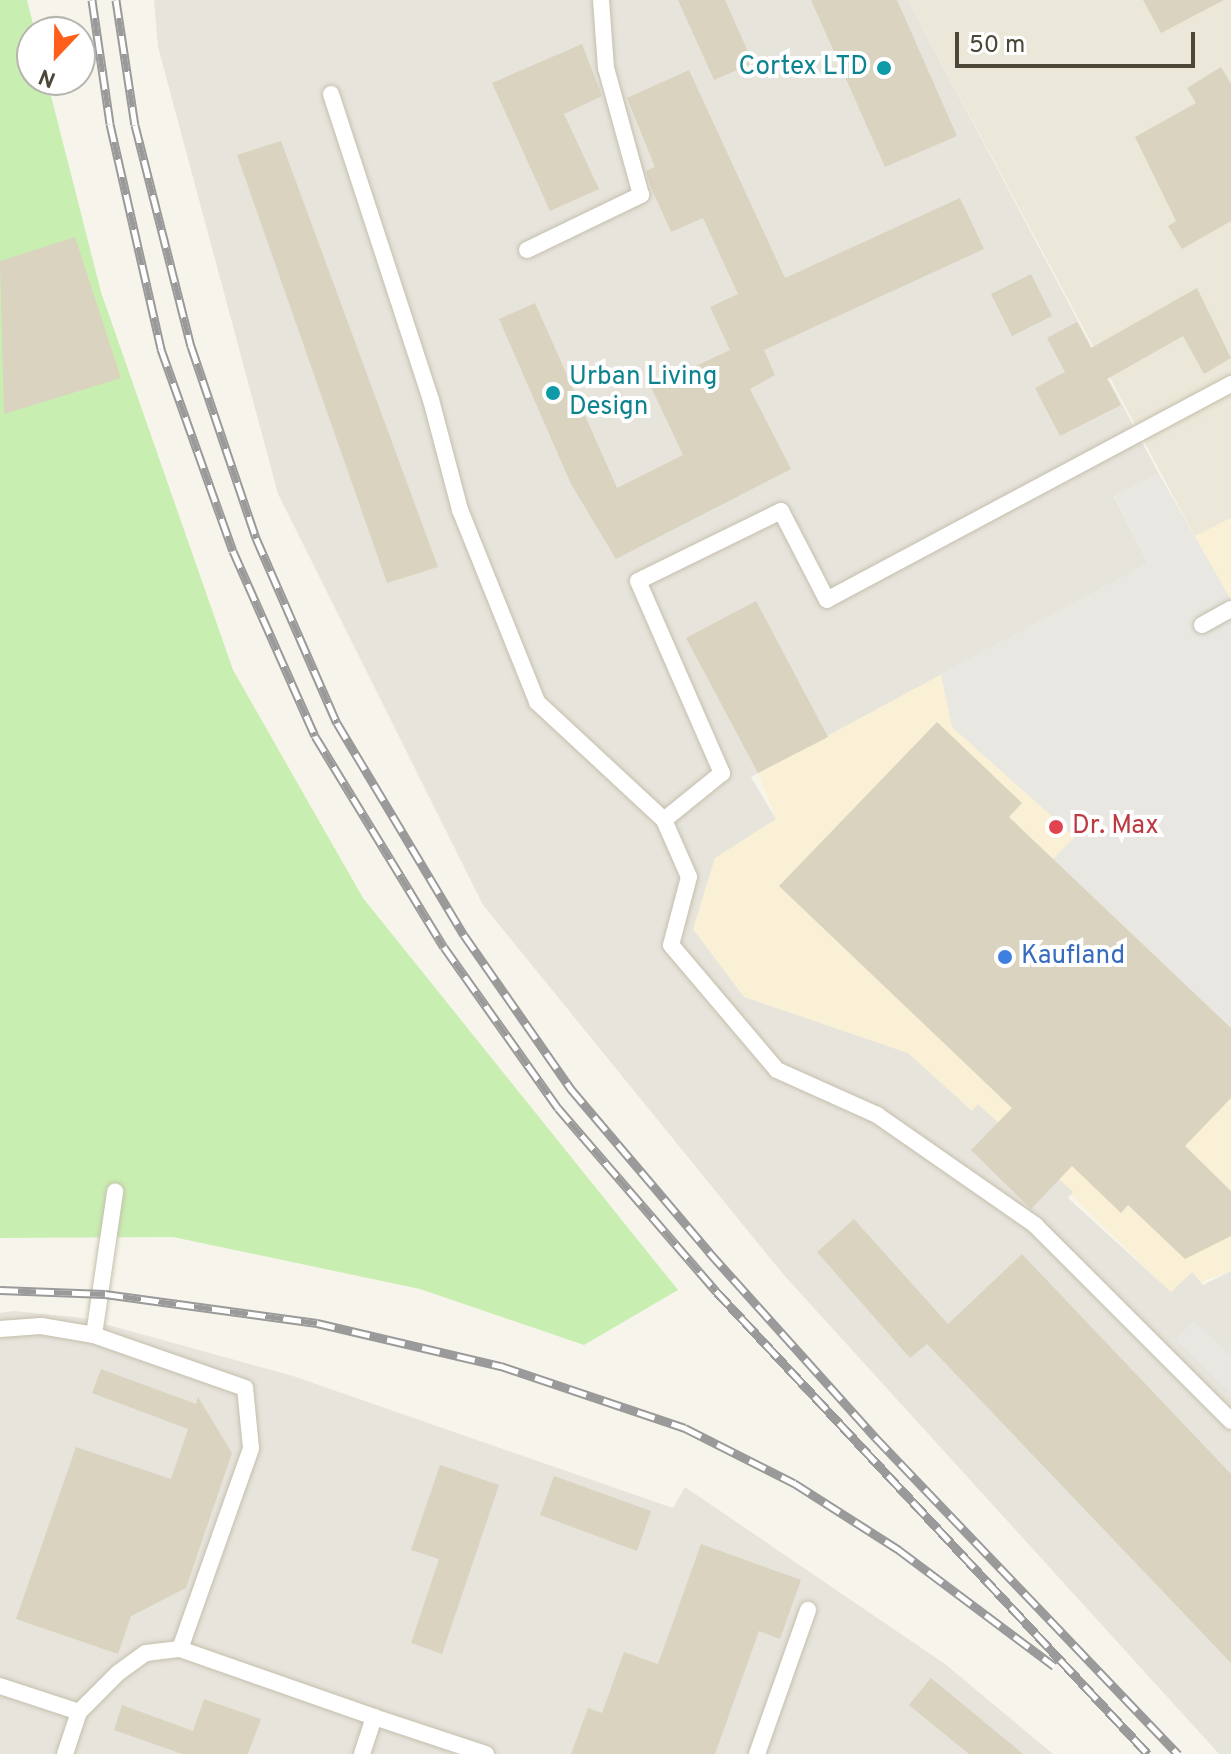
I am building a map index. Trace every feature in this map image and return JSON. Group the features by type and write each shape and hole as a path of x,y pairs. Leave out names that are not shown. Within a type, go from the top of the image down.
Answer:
{"lane":[{"path":"527,250 641,195 606,68 601,0"},
{"path":"331,94 431,400 460,510 537,702 664,820 689,877 671,945 777,1070 877,1115 1035,1225 1231,1421"},
{"path":"664,820 722,773 638,581 781,511 827,600 1231,384"},
{"path":"1202,625 1231,609"},
{"path":"94,1335 115,1192"},
{"path":"0,1329 41,1326 94,1335 245,1388 251,1448 180,1649"},
{"path":"757,1754 808,1610"},
{"path":"65,1754 79,1712 146,1653 180,1649 486,1754"},
{"path":"0,1686 79,1712"},
{"path":"362,1754 374,1717"}],"shaded area":[{"path":"154,0 908,0 1159,474 1114,496 1148,563 751,777 776,819 715,858 693,929 744,997 908,1053 972,1111 978,1104 1073,1192 1068,1198 1171,1292 1192,1272 1203,1285 1231,1271 1231,1754 1219,1754 783,1274 483,905 278,494 158,47"},
{"path":"908,0 1231,0 1231,518 1195,537"},
{"path":"1159,474 1195,536 1231,518 1231,1271 1171,1293 978,1104 972,1112 908,1053 744,997 693,929 715,858 776,819 758,773 1148,563"},
{"path":"1159,474 1231,600 1231,1028 1053,859 1075,837 952,727 941,674 1148,563 1114,495"},
{"path":"14,1311 83,1318 293,1376 673,1508 685,1487 945,1664 1053,1754 0,1754 0,1313"},
{"path":"1194,1321 1231,1356 1231,1393 1176,1340"}],"green space":[{"path":"0,0 27,0 31,16 16,16 16,96 51,96 101,292 233,670 363,898 678,1290 584,1345 420,1289 173,1237 0,1238"}],"building":[{"path":"678,0 725,0 753,63 714,80"},
{"name":"Cortex LTD","path":"811,0 897,0 957,136 885,167"},
{"path":"1143,0 1224,0 1161,33"},
{"path":"582,44 602,96 564,114 599,189 550,211 492,83"},
{"path":"1221,67 1231,84 1231,221 1182,249 1168,226 1176,221 1135,137 1196,103 1187,88"},
{"path":"689,70 785,278 960,198 984,249 764,350 775,375 750,389 791,469 616,559 571,484 499,319 535,303 617,488 683,455 651,387 730,350 710,307 738,294 703,218 671,232 650,185 646,171 655,167 627,98"},
{"path":"281,141 438,567 387,583 237,155"},
{"path":"75,237 121,378 4,414 0,261"},
{"path":"1031,274 1052,316 1012,336 991,294"},
{"path":"1197,288 1231,358 1204,374 1183,336 1107,379 1121,405 1060,436 1035,388 1065,372 1047,338 1077,322 1091,348"},
{"path":"756,601 828,737 758,773 686,638"},
{"name":"Kaufland","path":"937,722 1022,803 1009,817 1231,1028 1231,1098 1185,1146 1231,1191 1231,1236 1185,1259 1128,1205 1121,1213 1072,1166 1031,1209 971,1150 1012,1108 779,886"},
{"path":"854,1219 948,1324 1022,1254 1231,1474 1231,1663 927,1344 910,1358 817,1252"},
{"path":"101,1369 196,1404 198,1397 232,1453 186,1588 131,1616 118,1654 16,1619 76,1447 171,1479 188,1429 92,1393"},
{"path":"440,1465 499,1485 442,1654 411,1643 439,1559 411,1550"},
{"path":"554,1476 651,1511 637,1551 540,1515"},
{"path":"701,1544 801,1580 780,1639 759,1631 715,1754 571,1754 588,1708 602,1713 624,1652 658,1664"},
{"path":"931,1678 1023,1754 969,1754 909,1705"},
{"path":"204,1699 261,1719 248,1754 182,1754 114,1730 122,1705 193,1731"}],"railway":[{"path":"92,0 110,124 161,349 233,551 315,736 444,947 558,1108 716,1291 1148,1754"},
{"path":"116,0 135,125 191,346 256,538 337,723 464,935 571,1089 709,1252 875,1437 1178,1754"},
{"path":"0,1290 105,1294 317,1323 501,1366 685,1428 794,1483 899,1550 1054,1666"}],"place":[{"name":"Cortex LTD","path":"884,68"},
{"name":"Urban Living Design","path":"553,393"},
{"name":"Dr. Max","path":"1056,827"},
{"name":"Kaufland","path":"1005,957"}]}
